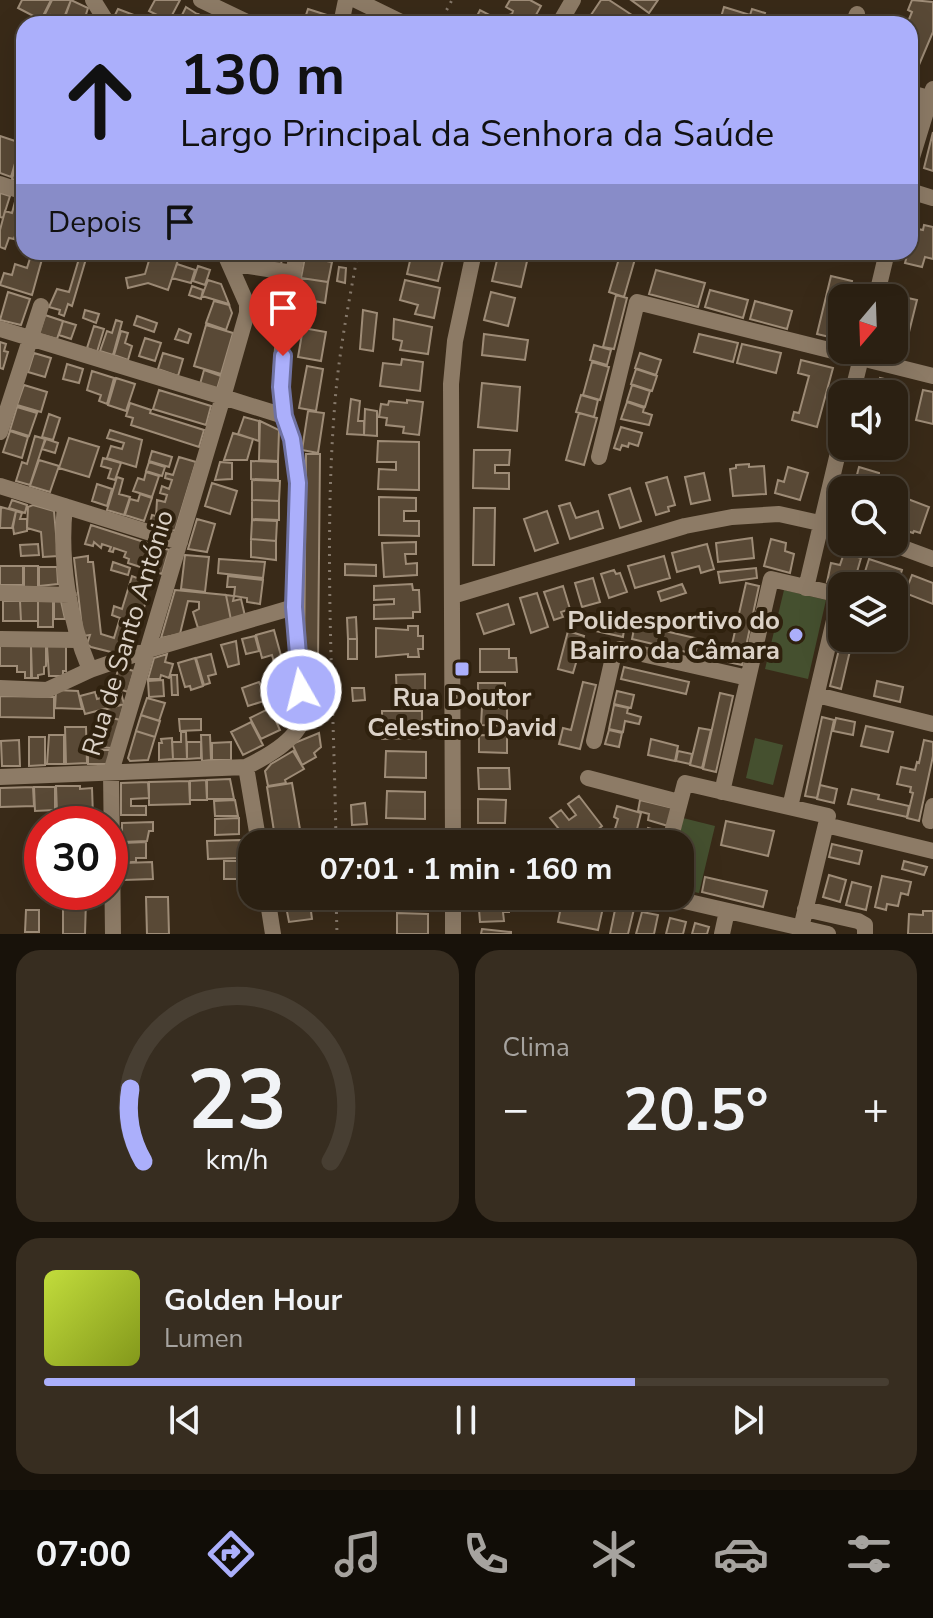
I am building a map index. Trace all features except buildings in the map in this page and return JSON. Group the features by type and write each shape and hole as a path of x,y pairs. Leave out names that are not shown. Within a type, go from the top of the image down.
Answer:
{"street":[{"path":"201,0 234,16"},
{"path":"364,4 389,16"},
{"path":"918,139 932,96"},
{"name":"Rua de Santo António","path":"113,934 111,772 247,313 247,304 225,260"},
{"path":"239,260 293,273"},
{"path":"0,777 246,767 275,752 296,730 306,709 296,652 294,607 298,483 281,387 295,260"},
{"path":"453,830 451,384 458,325 472,260"},
{"path":"879,284 885,260"},
{"path":"599,457 637,302 828,346"},
{"path":"0,432 41,306"},
{"path":"0,329 284,416"},
{"path":"894,364 933,376"},
{"path":"806,588 836,460"},
{"path":"0,486 180,542"},
{"path":"65,506 63,527 69,595 77,640 90,670"},
{"path":"452,596 685,526 732,517 779,514 828,525"},
{"path":"908,550 933,559"},
{"path":"722,792 771,579 840,595 790,807"},
{"path":"0,593 69,595"},
{"path":"0,688 47,690 90,670 148,650 294,607"},
{"path":"0,639 77,640"},
{"path":"594,741 614,653 620,649 748,678"},
{"path":"817,695 933,724"},
{"path":"246,767 257,830"},
{"path":"588,778 679,802"},
{"path":"672,830 685,783 828,816 801,928"},
{"path":"826,825 933,851"},
{"path":"694,903 828,934"},
{"path":"805,909 858,921 865,925 865,934"},
{"path":"269,910 273,931"},
{"path":"453,910 453,934"},
{"path":"722,934 727,911"}],"path":[{"path":"336,830 330,482 343,331 356,260"},
{"path":"336,910 337,934"}],"green space":[{"name":"Polidesportivo do Bairro da Câmara","path":"784,590 826,600 808,679 765,669"},
{"path":"755,738 783,745 773,785 746,778"},
{"path":"683,818 715,826 699,893 694,892 694,830 680,830"}],"place":[{"name":"Polidesportivo do Bairro da Câmara","path":"796,635"},
{"name":"Rua Doutor Celestino David","path":"462,669"}],"route":[{"path":"283,356 281,387 284,416 292,439 298,483 294,607 301,690"}]}
